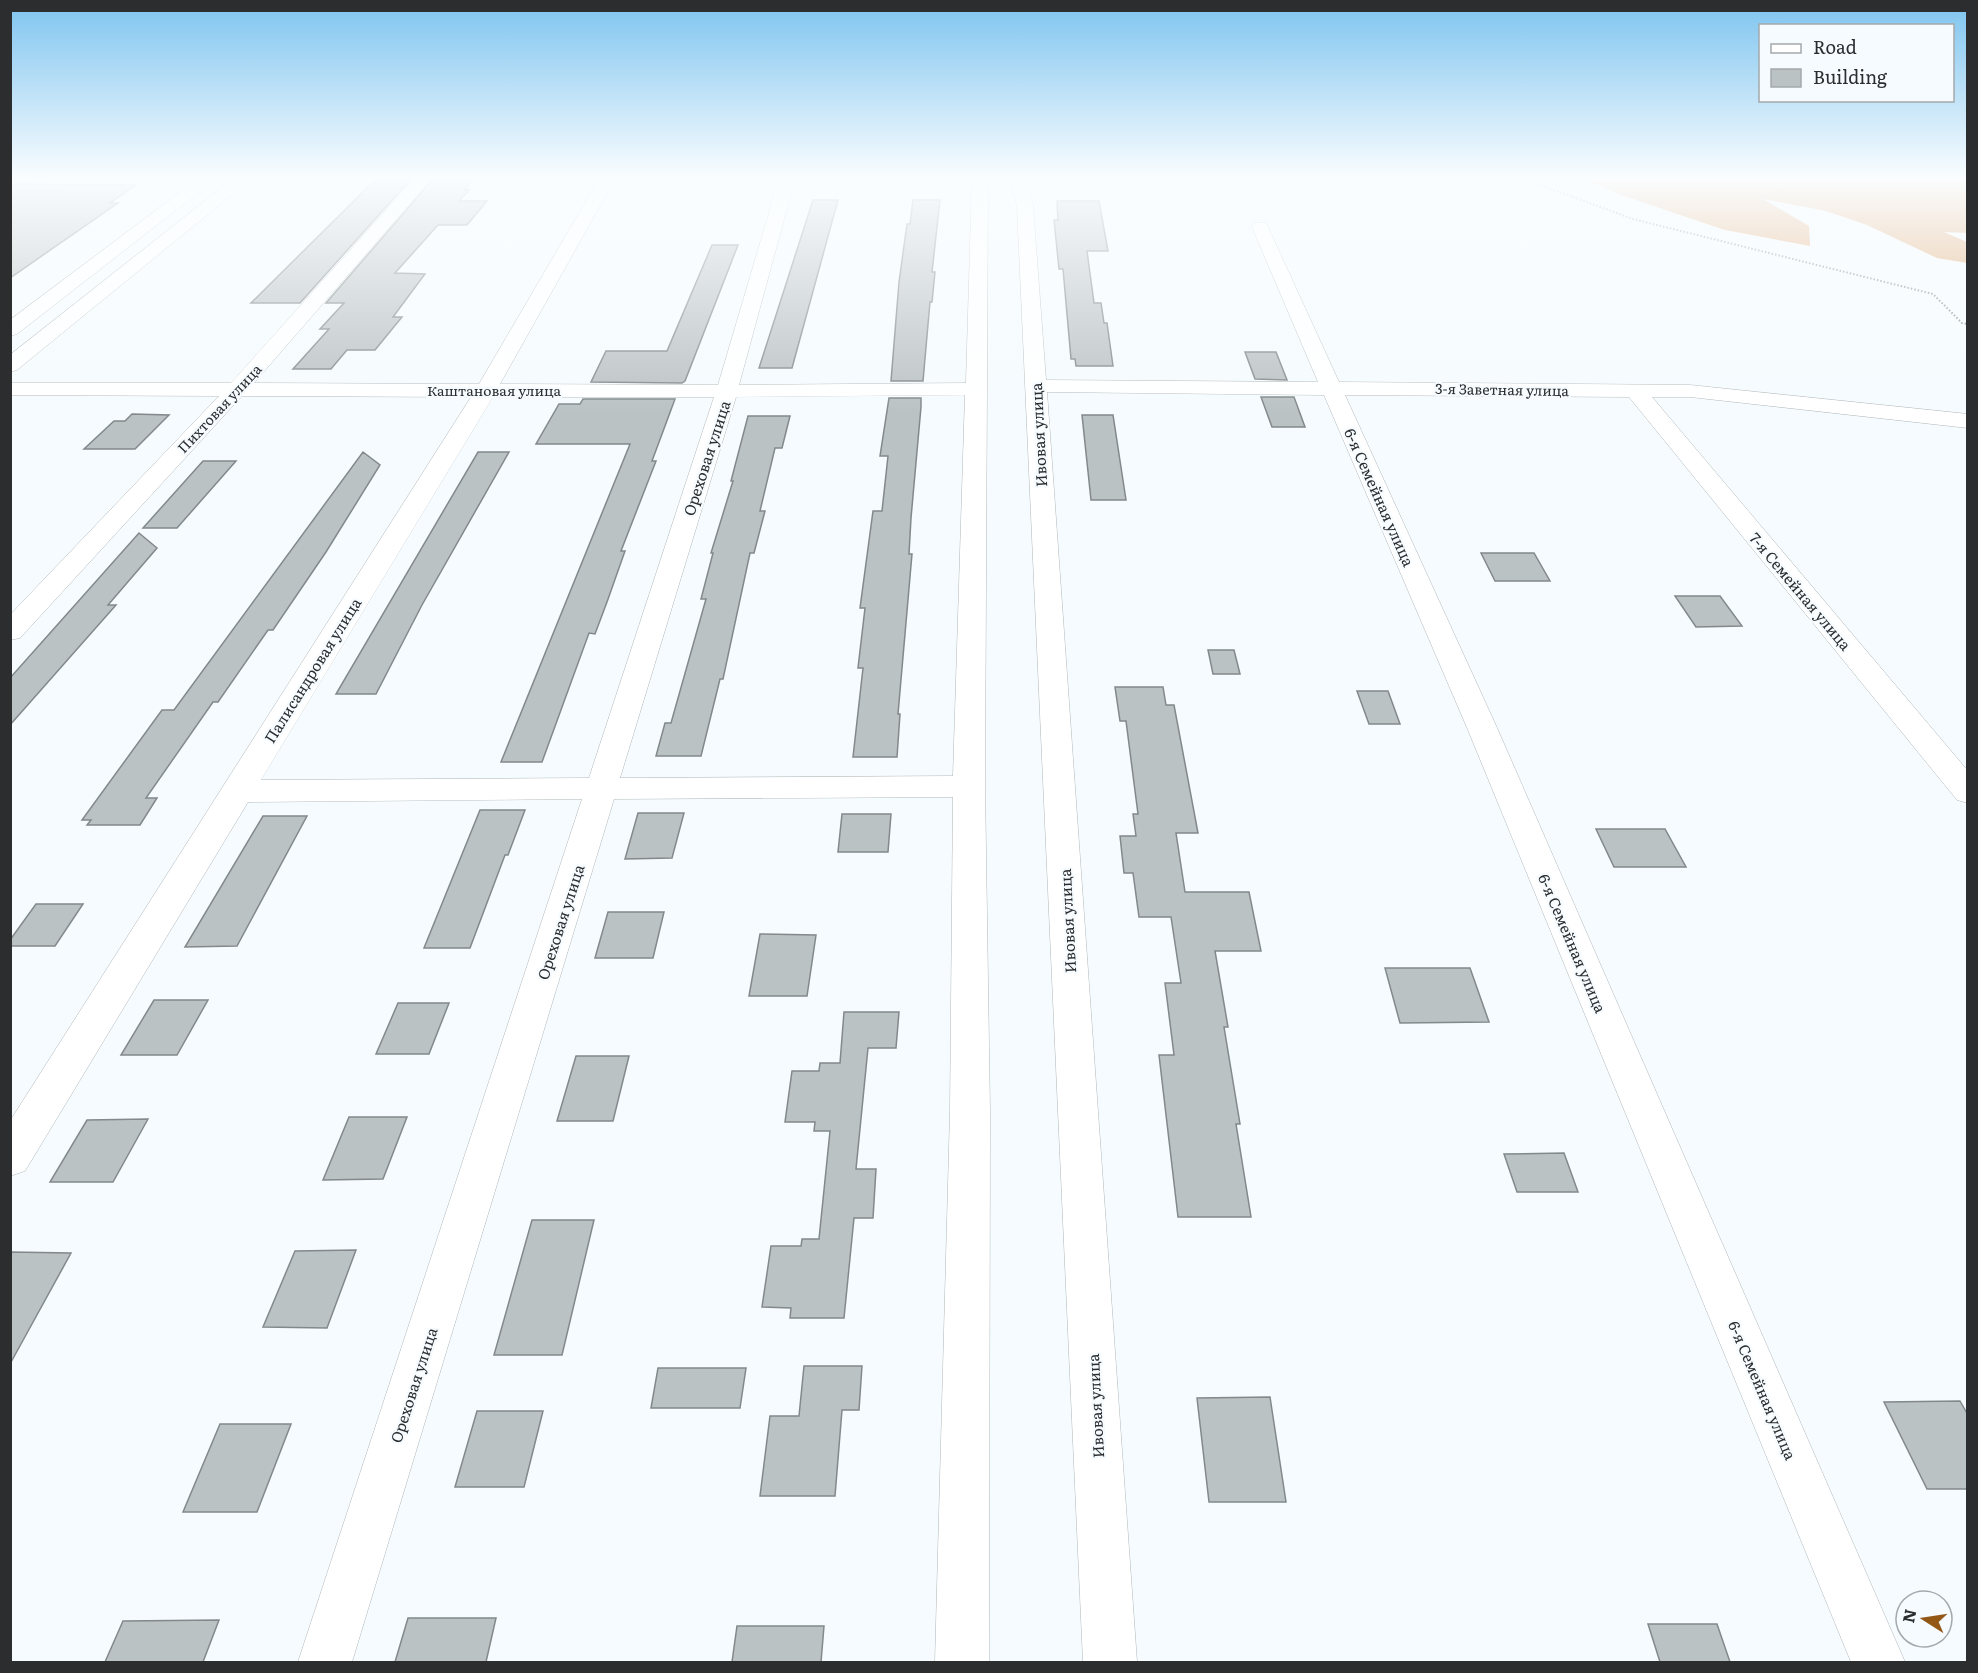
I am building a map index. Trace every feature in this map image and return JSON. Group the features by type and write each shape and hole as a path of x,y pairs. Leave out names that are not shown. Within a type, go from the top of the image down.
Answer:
{"street":[{"path":"10,330 106,257"},
{"path":"10,366 146,257"},
{"name":"Пихтовая улица","path":"10,632 238,388 354,257"},
{"name":"Палисандровая улица","path":"10,1158 486,390 562,257"},
{"name":"Ореховая улица","path":"325,1662 727,391 765,257"},
{"path":"962,1662 970,1112 969,786 979,257"},
{"name":"Ивовая улица","path":"1028,257 1110,1662"},
{"name":"6-я Семейная улица","path":"1274,257 1483,730 1878,1662"},
{"name":"3-я Заветная улица","path":"1035,386 1690,391 1968,421"},
{"name":"Каштановая улица","path":"10,389 727,391 977,389"},
{"name":"7-я Семейная улица","path":"1635,390 1968,792"},
{"path":"238,791 969,786"}],"path":[{"path":"1785,257 1932,294 1962,323 1968,324"}],"shaded area":[{"path":"1935,257 1967,257 1967,263"}],"building":[{"path":"10,257 40,257 10,278"},
{"path":"297,257 341,257 300,303 251,303"},
{"path":"366,257 409,257 395,273 425,274 393,317 402,317 375,350 347,350 331,369 293,369 329,329 320,329 344,303 326,303"},
{"path":"707,257 733,257 685,381 682,383 591,382 606,351 667,351"},
{"path":"795,257 822,257 792,368 759,368"},
{"path":"902,257 934,257 932,272 935,272 923,381 891,381"},
{"path":"1058,257 1088,257 1094,303 1101,303 1104,323 1107,323 1113,366 1076,366 1075,359 1071,359 1063,269 1059,269"},
{"path":"1245,352 1276,352 1287,380 1255,379"},
{"path":"1261,397 1294,397 1305,427 1272,427"},
{"path":"889,398 921,398 911,518 909,554 912,554 898,714 900,714 897,757 853,757 863,668 858,668 865,608 860,608 873,511 882,511 888,456 880,456"},
{"path":"583,399 675,399 652,461 656,461 621,551 625,551 607,602 595,634 589,633 542,762 501,762 630,444 536,444 559,404 580,404"},
{"path":"132,414 169,415 135,449 84,449 114,421 125,421"},
{"path":"1082,415 1113,415 1126,500 1091,500"},
{"path":"748,416 790,416 782,448 775,448 760,511 765,511 754,553 750,553 723,679 720,679 701,756 656,756 665,723 671,723 706,599 701,599 713,553 711,553 733,481 731,481"},
{"path":"363,452 380,465 326,552 273,630 268,630 218,702 213,702 146,798 157,798 140,825 87,825 91,820 82,820 162,710 174,710"},
{"path":"478,452 509,452 422,605 376,694 336,694"},
{"path":"203,461 236,461 177,528 143,528"},
{"path":"139,533 157,548 108,605 116,605 10,725 10,678"},
{"path":"1481,553 1534,553 1550,581 1495,581"},
{"path":"1675,596 1720,596 1742,626 1696,627"},
{"path":"1208,650 1234,650 1240,674 1213,674"},
{"path":"1115,687 1163,687 1166,705 1174,705 1198,833 1176,833 1185,892 1249,892 1261,951 1215,951 1228,1027 1224,1027 1240,1124 1236,1124 1251,1217 1178,1217 1159,1055 1174,1055 1165,983 1181,983 1171,917 1139,917 1133,873 1124,873 1120,836 1136,836 1133,814 1138,814 1126,721 1120,721"},
{"path":"1357,691 1388,691 1400,724 1369,724"},
{"path":"480,810 525,810 508,855 505,855 470,948 424,948"},
{"path":"638,813 684,813 672,858 625,859"},
{"path":"842,814 891,814 888,852 838,852"},
{"path":"263,816 307,816 237,946 185,947"},
{"path":"1596,829 1665,829 1686,867 1614,867"},
{"path":"36,904 83,904 55,946 10,946 10,940"},
{"path":"608,912 664,912 653,958 595,958"},
{"path":"760,934 816,935 807,996 749,996"},
{"path":"1385,968 1470,968 1489,1022 1400,1023"},
{"path":"154,1000 208,1000 177,1055 121,1055"},
{"path":"398,1003 449,1003 429,1054 376,1054"},
{"path":"844,1012 899,1012 896,1048 868,1048 856,1169 876,1169 873,1218 854,1218 844,1318 790,1318 791,1308 762,1307 771,1246 801,1246 802,1239 819,1239 830,1131 814,1131 815,1122 785,1122 792,1071 819,1071 820,1063 840,1063"},
{"path":"576,1056 629,1056 613,1121 557,1121"},
{"path":"349,1117 407,1117 383,1179 323,1180"},
{"path":"148,1119 113,1182 50,1182 87,1120"},
{"path":"1564,1153 1578,1192 1517,1192 1504,1154"},
{"path":"532,1220 594,1220 562,1355 494,1355"},
{"path":"356,1250 327,1328 263,1327 295,1251"},
{"path":"10,1252 71,1253 10,1364"},
{"path":"804,1366 862,1366 859,1410 842,1410 835,1496 760,1496 770,1416 799,1416"},
{"path":"658,1368 746,1368 740,1408 651,1408"},
{"path":"1270,1397 1286,1502 1209,1502 1197,1398"},
{"path":"1960,1401 1968,1415 1968,1489 1927,1489 1884,1402"},
{"path":"477,1411 543,1411 524,1487 455,1487"},
{"path":"220,1424 291,1424 257,1512 183,1512"},
{"path":"408,1618 496,1618 486,1662 395,1662"},
{"path":"219,1620 203,1662 105,1662 123,1621"},
{"path":"1648,1624 1717,1624 1730,1662 1660,1662"},
{"path":"737,1626 824,1626 821,1662 732,1662"}]}
